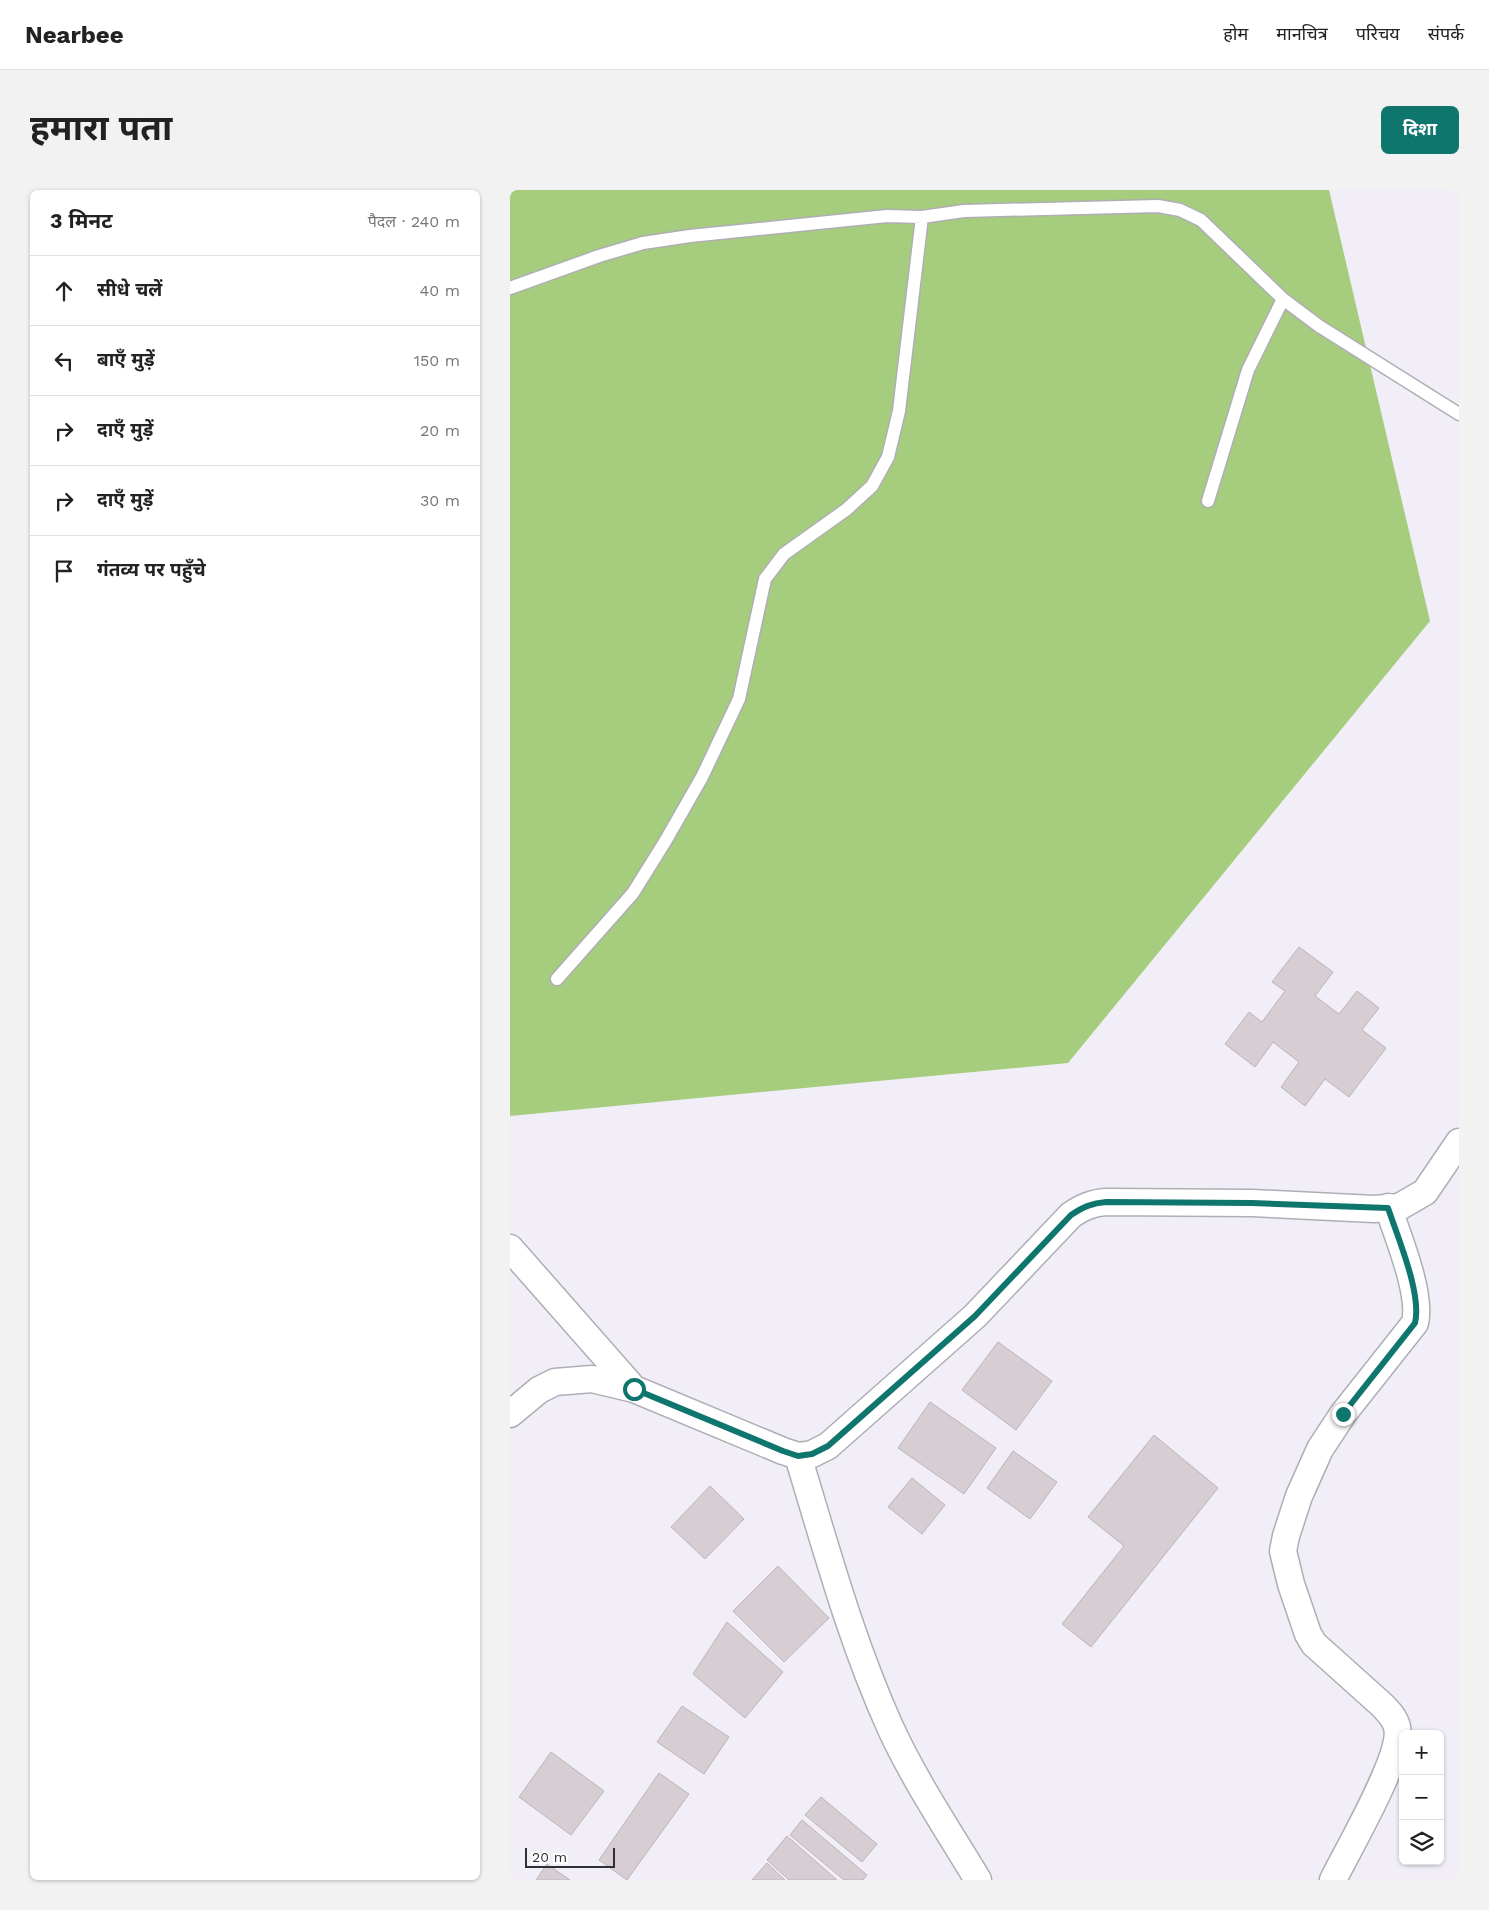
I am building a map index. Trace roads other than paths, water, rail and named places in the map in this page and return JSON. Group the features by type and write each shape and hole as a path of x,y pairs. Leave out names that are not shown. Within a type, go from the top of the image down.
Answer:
{"street":[{"path":"510,1414 539,1390 555,1382 592,1379 634,1389 798,1456 812,1454 828,1446 870,1412 975,1316 1071,1215 1083,1207 1094,1203 1155,1202 1399,1207 1425,1192 1459,1142"},
{"path":"1333,1880 1376,1797 1391,1759 1397,1728 1391,1714 1314,1644 1308,1634 1291,1584 1284,1551 1299,1496 1320,1448 1343,1414 1415,1323 1418,1310 1414,1290 1388,1208"},
{"path":"510,1248 634,1389"},
{"path":"798,1456 831,1565 870,1679 916,1778 978,1880"}],"lane":[{"path":"510,288 599,256 643,243 690,236 887,216 922,217 964,211 1158,206 1180,210 1201,220 1283,299 1319,326 1459,414"},
{"path":"557,979 633,893 702,777 739,699 768,574 784,554 847,509 872,486 882,472 893,440 899,411 922,217"},
{"path":"1208,501 1248,370 1283,299"}]}
